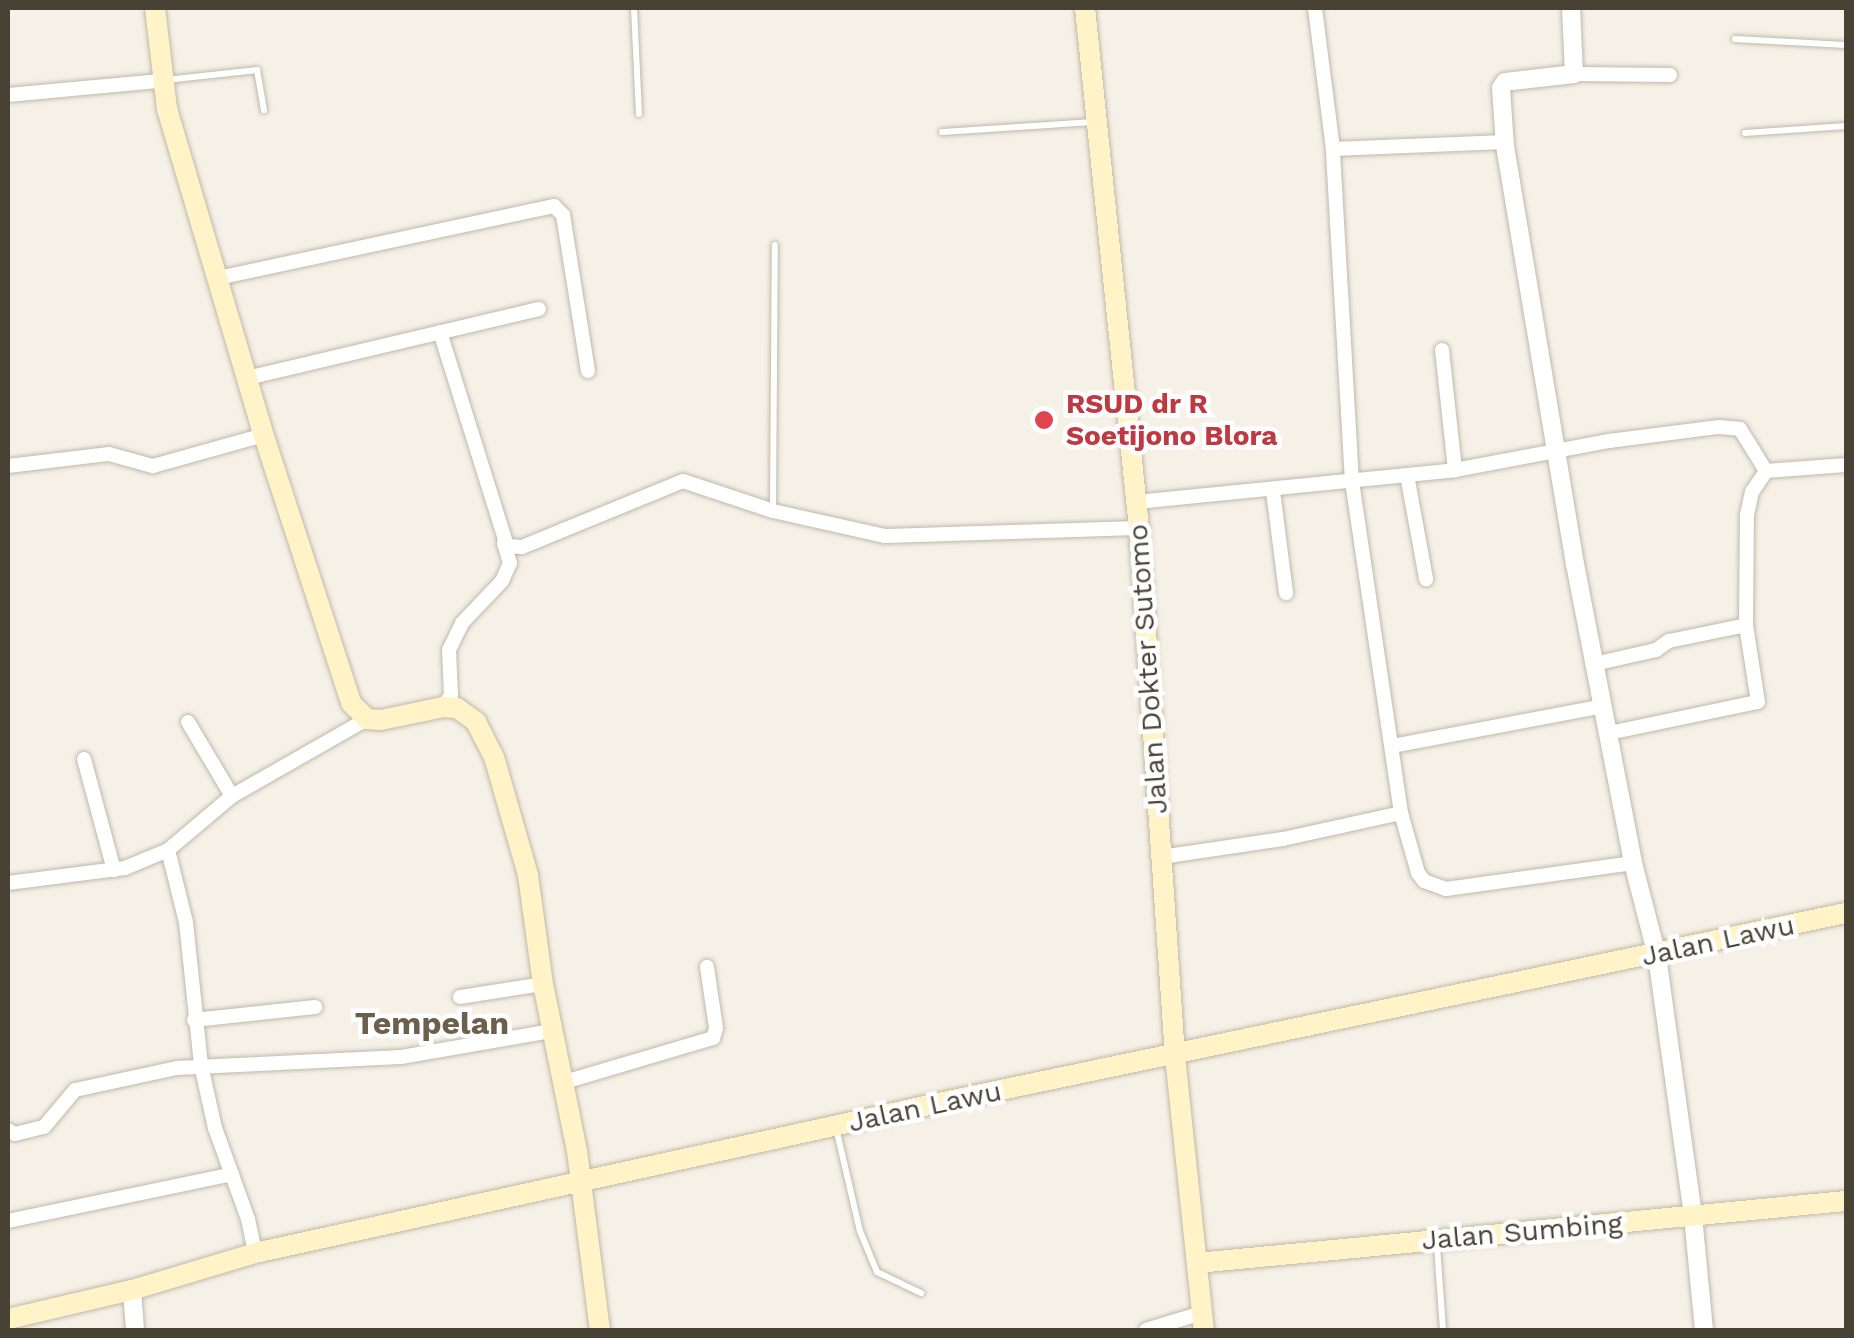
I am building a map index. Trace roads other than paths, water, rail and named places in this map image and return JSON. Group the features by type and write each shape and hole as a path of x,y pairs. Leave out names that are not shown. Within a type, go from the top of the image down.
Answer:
{"main road":[{"path":"154,8 160,81 264,435 352,703 367,719 456,708 476,722 494,757 528,874 542,984 577,1151 600,1330"},
{"name":"Jalan Dokter Sutomo","path":"1085,8 1139,528 1175,1056 1203,1322"},
{"name":"Jalan Lawu","path":"8,1319 132,1290 255,1254 835,1126 1657,956 1846,913"},
{"name":"Jalan Sumbing","path":"1197,1264 1846,1202"}],"street":[{"path":"1315,8 1333,149 1352,482 1401,813 1418,873 1424,881 1446,890 1634,869"},
{"path":"1571,8 1574,74"},
{"path":"1670,75 1574,74 1506,82 1501,88 1505,142 1594,664 1634,869 1657,956 1693,1216 1704,1330"},
{"path":"8,95 160,81"},
{"path":"1333,149 1505,142"},
{"path":"218,278 554,206 562,215 588,371"},
{"path":"247,378 539,309"},
{"path":"440,332 510,563 502,581 462,623 449,650 451,695 443,707"},
{"path":"1442,350 1456,470"},
{"path":"1136,502 1456,470 1668,432 1730,427 1740,429 1766,472"},
{"path":"8,466 109,454 153,466 264,435"},
{"path":"1766,472 1846,465"},
{"path":"1609,733 1758,702 1746,625 1747,514 1752,492 1766,472"},
{"path":"1407,476 1426,579"},
{"path":"504,543 522,547 683,481 774,512 864,534 922,538 1139,528"},
{"path":"1273,491 1286,593"},
{"path":"1594,664 1663,647 1668,641 1746,625"},
{"path":"1392,746 1604,706"},
{"path":"8,883 114,870 168,850 232,796 367,719"},
{"path":"188,722 232,796"},
{"path":"84,760 114,870"},
{"path":"1162,856 1283,839 1401,813"},
{"path":"168,850 186,922 201,1065 215,1128 248,1219 255,1254"},
{"path":"561,1083 712,1038 716,1028 707,967"},
{"path":"460,997 542,984"},
{"path":"194,1020 315,1007"},
{"path":"8,1130 15,1134 44,1127 76,1090 201,1065 401,1057 551,1031"},
{"path":"8,1222 232,1174"},
{"path":"132,1290 135,1330"},
{"path":"1146,1330 1203,1322"}],"lane":[{"path":"634,8 639,114"},
{"path":"1735,39 1846,45"},
{"path":"160,81 257,70 264,110"},
{"path":"942,132 1095,122"},
{"path":"1745,133 1846,126"},
{"path":"774,246 774,512"},
{"path":"835,1126 860,1231 878,1272 921,1293"},
{"path":"1437,1240 1443,1330"}],"place":[{"name":"RSUD dr R Soetijono Blora","path":"1044,420"}],"district":[{"name":"Tempelan","path":"432,1023"}]}
